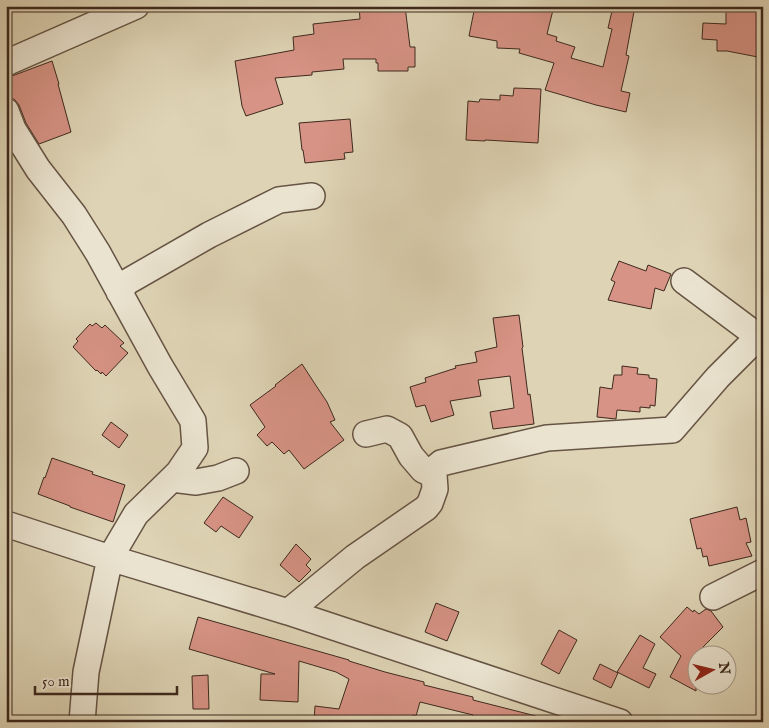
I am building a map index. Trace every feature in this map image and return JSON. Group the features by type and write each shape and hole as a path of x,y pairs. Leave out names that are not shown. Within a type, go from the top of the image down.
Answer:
{"street":[{"path":"8,58 136,6"},
{"path":"6,111 13,129 38,168 74,215 98,253 192,421 195,448 178,473 136,514 110,558 86,672 82,722"},
{"path":"119,292 127,282 209,235 279,200 312,196"},
{"path":"288,612 355,557 426,508 435,489 435,468 441,464 547,438 672,430 718,377 761,335 702,296 684,281"},
{"path":"366,434 387,429 400,436 411,456 424,470 434,475"},
{"path":"172,479 196,482 218,478 236,471"},
{"path":"6,524 288,612 620,722"},
{"path":"713,597 763,572"}],"building":[{"path":"359,6 405,6 410,47 415,47 415,67 408,67 408,71 378,71 376,59 343,59 344,69 312,72 312,75 275,78 283,104 246,116 242,106 235,61 294,50 293,37 314,34 313,24 360,19"},
{"path":"475,6 554,6 547,34 557,37 556,41 575,47 571,58 603,67 612,29 608,28 612,11 614,12 615,6 635,6 626,55 629,56 621,91 630,93 626,112 545,90 554,63 519,53 520,49 497,48 497,41 469,36"},
{"path":"726,6 763,6 763,58 727,51 717,51 717,40 702,39 703,23 726,24"},
{"path":"52,61 71,132 39,144 26,123 19,105 10,97 6,87 6,77"},
{"path":"514,88 541,89 538,143 466,140 468,101 479,102 480,99 500,100 500,95 513,96"},
{"path":"350,119 353,152 344,153 345,159 305,163 299,123"},
{"path":"619,261 646,271 648,265 671,274 664,291 655,288 651,309 608,300 615,282 611,280"},
{"path":"519,315 528,395 530,394 534,424 493,429 490,412 514,408 510,376 478,380 481,396 450,401 454,415 431,422 425,405 416,407 410,387 426,382 425,378 456,368 455,366 477,362 475,352 497,347 493,318"},
{"path":"96,323 102,328 105,325 124,343 120,346 128,353 106,376 102,372 101,374 96,371 73,347 78,341 76,339 90,324 92,326"},
{"path":"302,364 327,402 335,420 330,422 344,440 304,469 289,450 284,454 272,442 267,446 257,435 265,427 250,405"},
{"path":"622,366 638,368 637,374 649,375 649,378 657,379 655,406 650,405 650,408 640,407 640,412 617,410 616,419 597,417 600,387 612,389 614,375 622,375"},
{"path":"111,422 128,435 119,448 102,435"},
{"path":"52,458 125,485 113,522 38,494"},
{"path":"223,497 253,517 239,538 221,526 216,532 204,523"},
{"path":"737,507 740,520 746,518 751,542 746,543 752,556 709,566 707,556 703,557 701,548 697,549 690,519"},
{"path":"296,544 311,559 306,565 311,570 299,582 280,565"},
{"path":"436,603 459,612 447,641 425,632"},
{"path":"687,607 699,614 706,609 711,611 723,627 704,646 686,646 686,686 670,677 681,656 660,637"},
{"path":"198,617 424,682 424,685 473,697 473,700 536,716 535,722 484,722 472,719 473,715 420,702 416,716 413,715 411,722 314,722 315,706 339,709 349,679 336,672 299,661 298,702 260,700 261,674 275,674 189,649"},
{"path":"559,630 577,640 559,674 541,664"},
{"path":"640,635 655,644 643,668 656,674 649,688 617,672"},
{"path":"600,664 618,673 611,688 593,679"},
{"path":"208,675 209,709 193,709 192,676"}]}
